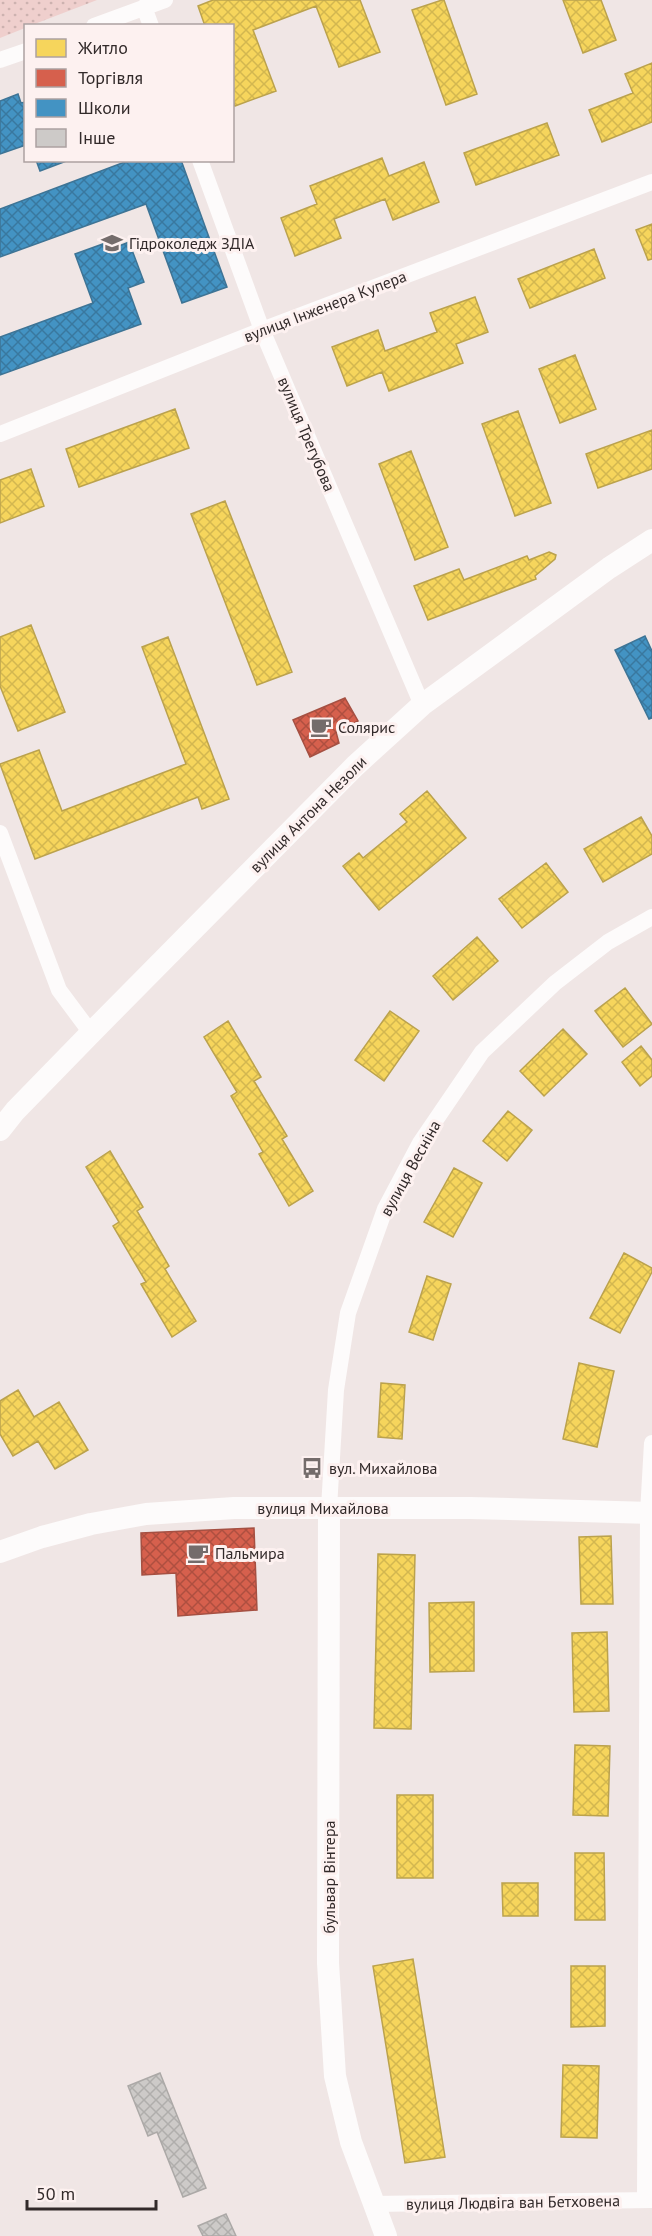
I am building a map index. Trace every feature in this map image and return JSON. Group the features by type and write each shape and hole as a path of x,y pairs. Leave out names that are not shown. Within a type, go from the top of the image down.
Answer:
{"street":[{"path":"99,24 165,0"},
{"path":"144,7 150,24"},
{"path":"0,60 24,52"},
{"name":"вулиця Трегубова","path":"201,162 262,330 422,705"},
{"name":"вулиця Інженера Купера","path":"0,434 262,330 652,182"},
{"name":"вулиця Антона Незоли","path":"0,1130 15,1111 91,1033 355,766 422,705 609,568 652,540"},
{"path":"0,833 59,990 91,1033"},
{"name":"вулиця Весніна","path":"329,1508 336,1390 348,1313 386,1209 420,1143 482,1052 555,983 608,942 652,917"},
{"path":"649,2200 652,1443"},
{"name":"вулиця Михайлова","path":"0,1552 81,1526 146,1514 234,1508 470,1508 650,1513"},
{"name":"бульвар Вінтера","path":"329,1508 328,1963 335,2076 351,2142 386,2236"},
{"name":"вулиця Людвіга ван Бетховена","path":"373,2204 649,2200"}],"shaded area":[{"path":"0,0 97,0 35,24 24,24 24,28 0,38"}],"building: Житло":[{"path":"213,0 360,0 380,52 339,67 316,6 253,30 276,91 235,106 234,24 204,24 198,6"},
{"path":"444,0 477,94 446,105 412,10"},
{"path":"563,0 601,0 616,40 583,53"},
{"path":"652,63 652,122 602,142 589,110 633,93 625,74"},
{"path":"547,123 559,155 476,185 464,153"},
{"path":"382,158 389,176 424,162 439,202 393,220 385,199 334,219 341,238 295,256 281,218 317,204 310,186"},
{"path":"652,224 652,259 648,260 636,230"},
{"path":"594,249 605,278 530,308 518,279"},
{"path":"475,297 488,332 456,344 463,363 389,391 382,372 347,386 332,347 378,330 385,351 437,332 430,313"},
{"path":"575,355 596,409 560,423 539,369"},
{"path":"175,409 189,448 79,487 66,449"},
{"path":"518,411 551,503 515,516 482,424"},
{"path":"652,430 652,469 598,488 586,454"},
{"path":"411,451 448,547 415,560 379,464"},
{"path":"31,469 44,506 0,523 0,480"},
{"path":"225,501 292,672 257,685 191,514"},
{"path":"549,552 556,555 555,559 535,576 536,579 428,620 414,586 459,569 464,580 527,556 529,560"},
{"path":"31,625 65,712 18,731 0,686 0,637"},
{"path":"168,637 229,799 202,809 198,797 35,859 0,764 39,750 62,811 186,764 142,647"},
{"path":"427,791 466,838 379,910 343,866 359,853 363,858 407,822 400,814"},
{"path":"641,817 652,836 652,854 603,882 584,849"},
{"path":"546,863 568,892 522,928 499,899"},
{"path":"477,937 498,961 453,1000 433,976"},
{"path":"625,988 652,1024 623,1047 595,1011"},
{"path":"390,1011 419,1031 384,1081 355,1060"},
{"path":"228,1021 261,1077 254,1081 287,1136 282,1139 313,1191 289,1206 259,1154 263,1152 231,1096 237,1092 204,1037"},
{"path":"563,1029 587,1054 544,1096 520,1071"},
{"path":"641,1046 652,1060 652,1076 640,1086 622,1062"},
{"path":"508,1111 532,1130 507,1161 483,1141"},
{"path":"110,1151 143,1207 137,1211 169,1266 165,1269 196,1321 172,1337 141,1284 146,1282 113,1226 119,1222 86,1167"},
{"path":"454,1168 482,1183 453,1237 424,1222"},
{"path":"624,1253 652,1268 652,1272 620,1333 590,1318"},
{"path":"427,1276 451,1284 433,1340 409,1332"},
{"path":"579,1363 614,1371 597,1447 563,1439"},
{"path":"381,1383 405,1385 402,1439 378,1437"},
{"path":"18,1390 34,1417 59,1402 88,1450 55,1469 38,1441 13,1456 0,1434 0,1401"},
{"path":"611,1536 613,1604 581,1604 579,1537"},
{"path":"378,1554 415,1555 411,1729 374,1728"},
{"path":"474,1602 474,1671 430,1672 429,1603"},
{"path":"607,1632 609,1711 574,1712 572,1633"},
{"path":"575,1745 610,1746 608,1816 573,1815"},
{"path":"397,1795 433,1795 433,1878 397,1878"},
{"path":"575,1853 604,1853 605,1920 575,1920"},
{"path":"502,1883 538,1883 538,1916 503,1916"},
{"path":"413,1959 445,2157 405,2163 373,1966"},
{"path":"571,1966 605,1966 605,2026 571,2027"},
{"path":"563,2065 599,2066 597,2138 561,2137"}],"building: Торгівля":[{"name":"Солярис","path":"345,698 358,721 336,732 339,743 310,757 293,720"},
{"name":"Пальмира","path":"254,1528 257,1610 178,1616 176,1573 142,1575 141,1533"}],"building: Школи":[{"path":"18,94 21,103 24,102 24,146 0,154 0,101"},
{"path":"37,162 64,162 40,171"},
{"path":"125,162 182,162 227,287 182,303 146,204 0,257 0,209"},
{"path":"111,241 114,248 129,242 144,282 128,288 141,324 0,375 0,337 93,303 75,254"},
{"path":"645,636 652,651 652,718 649,719 615,650"}],"building: Інше":[{"path":"160,2073 206,2188 183,2197 157,2132 148,2136 128,2086"},
{"path":"226,2214 236,2236 203,2236 198,2226"}],"place":[{"name":"Гідроколедж ЗДIА","path":"112,243"},
{"name":"Солярис","path":"321,727"},
{"name":"вул. Михайлова","path":"312,1468"},
{"name":"Пальмира","path":"198,1553"}]}
